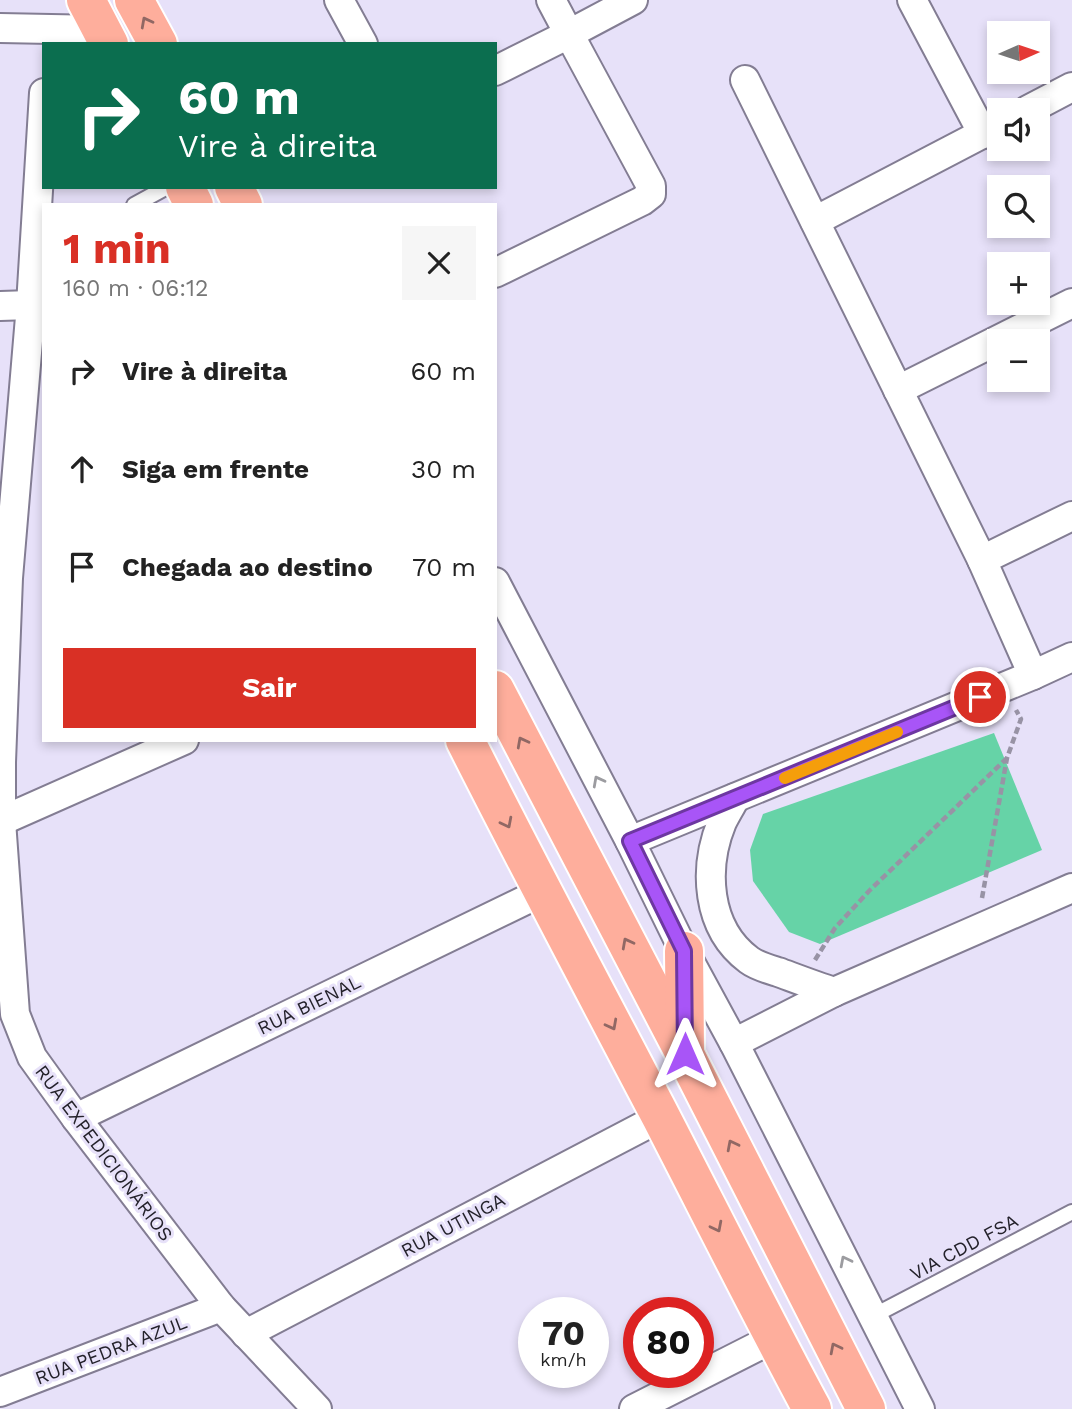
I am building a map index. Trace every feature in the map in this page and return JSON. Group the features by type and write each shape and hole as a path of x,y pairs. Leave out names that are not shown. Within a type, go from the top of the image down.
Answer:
{"highway":[{"path":"134,0 157,42"},
{"path":"497,694 866,1409"},
{"path":"466,742 812,1409"},
{"path":"684,951 685,1054"}],"street":[{"path":"339,0 362,42"},
{"path":"497,272 642,201 651,194 651,186 551,0"},
{"path":"497,70 633,0"},
{"path":"912,0 987,123"},
{"path":"0,28 47,36 99,24"},
{"path":"745,80 982,560 1033,675"},
{"path":"1050,98 1072,87"},
{"path":"815,220 987,132"},
{"name":"RUA EXPEDICIONÁRIOS","path":"42,158 39,255 31,305 4,578 1,821 7,1010 32,1057 221,1307 317,1409"},
{"path":"898,390 1072,303"},
{"path":"0,306 31,305"},
{"path":"982,560 1072,516"},
{"path":"497,586 920,1409"},
{"path":"630,841 1072,657"},
{"path":"1,821 179,742"},
{"path":"735,798 722,822 711,866 712,898 720,927 749,960 834,992"},
{"path":"734,1043 834,992 1072,888"},
{"name":"RUA BIENAL","path":"76,1118 542,892"},
{"name":"RUA UTINGA","path":"246,1334 661,1117"},
{"name":"RUA PEDRA AZUL","path":"0,1392 221,1307"},
{"path":"634,1409 774,1338"}],"lane":[{"path":"138,203 163,189"},
{"name":"VIA CDD FSA","path":"873,1316 1072,1212"}],"path":[{"path":"976,929 1007,758 1021,719 1004,687"},
{"path":"807,983 815,961 835,928 869,891 1007,758"}],"green space":[{"path":"994,733 1042,850 820,944 789,932 753,881 750,850 763,814"}],"slow traffic":[{"path":"785,778 897,732"}],"route":[{"path":"685,1054 684,951 630,841 980,697"}]}
